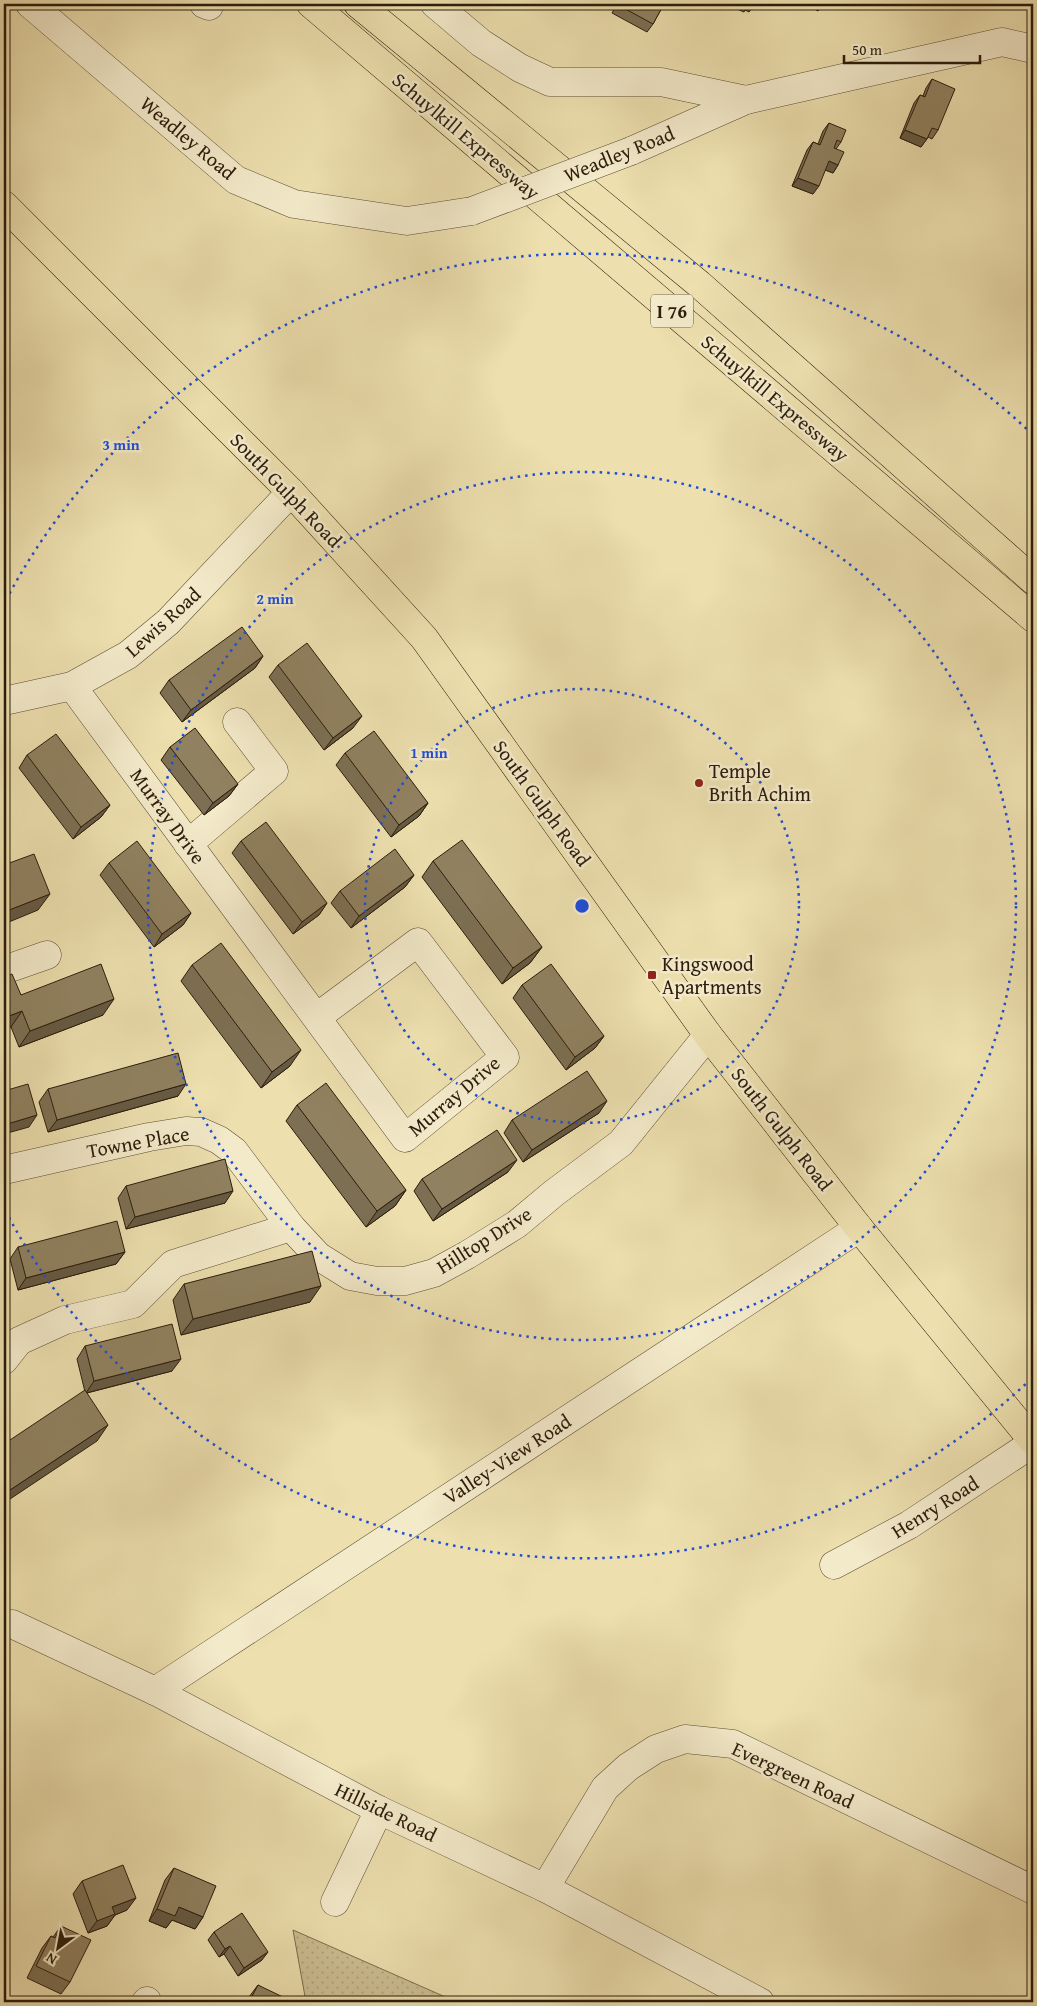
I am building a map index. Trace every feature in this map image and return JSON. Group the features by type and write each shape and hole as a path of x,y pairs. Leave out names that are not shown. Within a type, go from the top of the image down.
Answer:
{"main road":[{"name":"Schuylkill Expressway","path":"311,4 1033,618"},
{"name":"Schuylkill Expressway","path":"358,4 699,284 1033,580"},
{"name":"South Gulph Road","path":"4,205 291,492 424,638 708,1035 860,1228 1033,1442"}],"street":[{"name":"Weadley Road","path":"30,4 236,180 294,204 407,221 472,211 630,151 746,100 1002,42 1033,49"},
{"path":"435,4 481,43 520,68 550,82 660,82 746,100"},
{"name":"Lewis Road","path":"4,701 72,686 128,655 168,622 291,492"},
{"name":"Murray Drive","path":"72,686 405,1138 505,1057 418,942 317,1017"},
{"path":"188,844 274,771 237,722"},
{"path":"4,970 47,955"},
{"name":"Hilltop Drive","path":"291,1227 318,1256 350,1276 377,1281 405,1281 434,1273 517,1224 554,1193 621,1143 708,1035"},
{"name":"Towne Place","path":"4,1170 149,1137 186,1131 201,1132 219,1140 234,1151 291,1227"},
{"path":"4,1360 19,1341 65,1320 133,1304 172,1264 291,1227"},
{"name":"Valley-View Road","path":"155,1691 860,1228"},
{"name":"Henry Road","path":"834,1566 909,1525 1033,1442"},
{"name":"Hillside Road","path":"12,1624 155,1691 378,1810 545,1888 760,2002"},
{"name":"Evergreen Road","path":"545,1888 605,1788 628,1767 656,1749 685,1740 734,1744 1033,1890"},
{"path":"336,1902 378,1810"}],"shaded area":[{"path":"293,1930 450,1999 450,2002 306,2002"}],"building":[{"path":"618,4 664,4 653,24"},
{"path":"932,79 955,89 938,130 932,128 927,139 905,130 920,95 925,97"},
{"path":"829,123 846,130 841,142 837,140 834,148 844,152 838,165 829,161 819,186 798,178 813,142 820,145"},
{"path":"242,627 263,656 191,710 169,680"},
{"path":"307,643 362,716 333,738 278,665"},
{"path":"195,728 238,784 213,803 170,747"},
{"path":"374,731 428,803 399,825 345,753"},
{"path":"56,734 110,805 81,827 27,755"},
{"path":"266,822 327,903 302,922 241,841"},
{"path":"462,840 542,947 513,968 433,861"},
{"path":"137,841 191,913 162,934 109,863"},
{"path":"395,849 414,875 359,916 340,891"},
{"path":"34,854 50,894 4,912 4,865"},
{"path":"221,943 301,1050 272,1072 192,965"},
{"path":"101,964 114,999 30,1031 22,1011 4,1018 4,977 12,974 21,995"},
{"path":"551,964 604,1036 575,1057 522,985"},
{"path":"178,1053 186,1084 57,1120 48,1089"},
{"path":"587,1071 607,1101 532,1150 512,1120"},
{"path":"326,1083 406,1190 377,1211 297,1105"},
{"path":"28,1084 37,1115 4,1125 4,1091"},
{"path":"497,1130 517,1160 442,1209 422,1179"},
{"path":"225,1159 233,1191 135,1217 126,1186"},
{"path":"117,1221 125,1252 26,1278 18,1247"},
{"path":"312,1251 321,1286 193,1319 184,1284"},
{"path":"172,1324 181,1359 94,1381 85,1346"},
{"path":"85,1390 108,1425 4,1494 4,1444"},
{"path":"123,1865 136,1898 112,1907 115,1914 97,1921 82,1881"},
{"path":"174,1868 216,1886 203,1917 179,1907 175,1916 157,1909"},
{"path":"242,1913 268,1952 244,1968 230,1946 225,1949 214,1932"},
{"path":"61,1926 91,1940 70,1982 36,1966 51,1936 55,1938"},
{"path":"258,1985 285,1998 283,2002 249,2002"}],"place":[{"name":"Temple Brith Achim","path":"699,783"},
{"name":"Kingswood Apartments","path":"652,975"}]}
